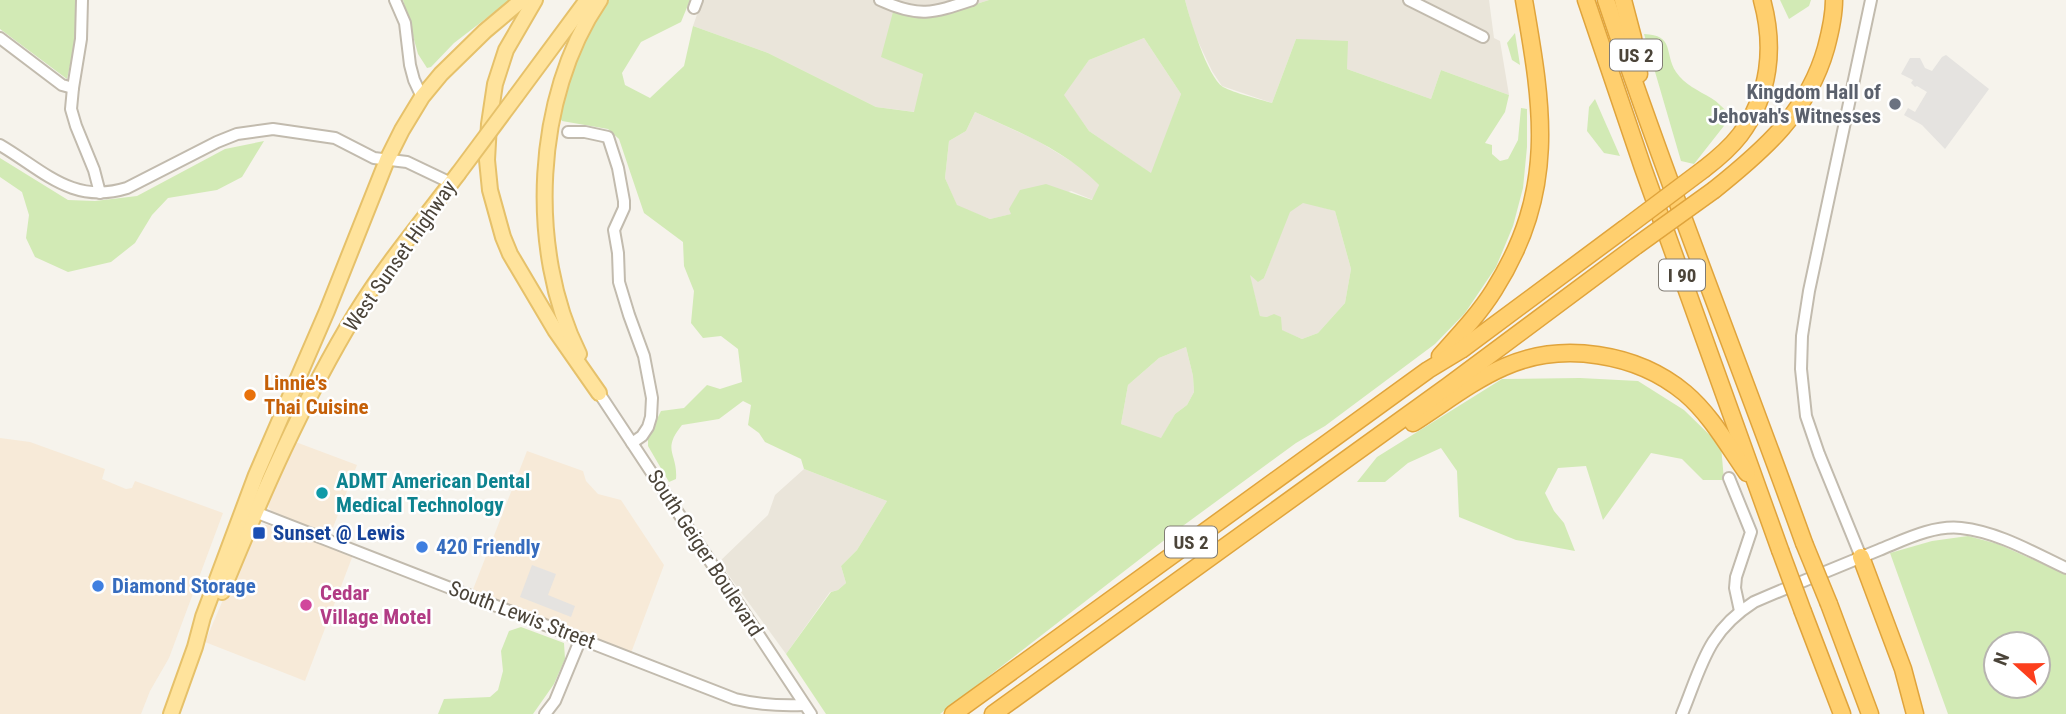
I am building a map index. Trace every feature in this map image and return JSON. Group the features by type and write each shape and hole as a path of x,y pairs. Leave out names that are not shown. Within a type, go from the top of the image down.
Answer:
{"highway":[{"name":"US 2","path":"1428,370 1476,316 1494,290 1511,261 1534,200 1540,158 1540,118 1536,68 1524,0"},
{"name":"I 90","path":"1586,0 1643,168 1842,714"},
{"name":"I 90","path":"1606,0 1644,111 1870,714"},
{"name":"US 2","path":"1623,0 1633,38 1644,111"},
{"name":"US 2","path":"953,714 1428,370 1461,350 1725,152 1753,113 1763,89 1770,42 1769,23 1762,0"},
{"name":"US 2","path":"993,714 1747,164 1796,113 1822,61 1830,34 1834,0"},
{"path":"1363,446 1403,429 1476,382 1513,363 1546,355 1598,355 1659,375 1686,394 1714,424 1760,491"},
{"path":"1861,557 1903,669 1915,714"}],"main road":[{"name":"West Sunset Highway","path":"250,510 263,456 402,130 422,97 453,61 522,0"},
{"path":"535,0 506,50 495,84 489,124 488,176 503,237 510,254 555,330 598,393"},
{"name":"West Sunset Highway","path":"171,714 203,617 250,510 350,323 390,263 587,0"},
{"path":"598,393 573,341 553,277 545,214 549,150 559,90 580,34 600,0"}],"street":[{"path":"82,0 81,39 71,109 100,193"},
{"path":"395,0 405,23 410,65 422,97"},
{"path":"880,0 902,10 916,12 935,11 972,0"},
{"path":"1409,0 1483,37"},
{"path":"1861,557 1806,416 1801,369 1802,336 1809,290 1871,0"},
{"path":"0,38 62,85 73,88"},
{"path":"554,111 558,124 568,132 608,136 618,168 624,201 624,208 614,230 620,282 625,305 644,356 652,398 648,427 642,436 632,443"},
{"path":"0,145 52,180 84,192 114,192 127,188 217,142 237,134 273,129 335,138 374,158 407,162 454,179"},
{"path":"549,150 568,132"},
{"name":"South Geiger Boulevard","path":"598,393 808,709"},
{"path":"1729,478 1751,532 1736,576 1735,588 1740,611"},
{"name":"South Lewis Street","path":"250,510 735,699 761,705 808,709"},
{"path":"1682,714 1718,632 1740,611 1754,602 1861,557 1923,534 1957,528 1976,530 1997,537 2066,568"},
{"path":"545,714 555,701 581,638"}],"shaded area":[{"path":"702,0 989,0 945,14 918,17 923,74 915,112 876,107 768,53 693,26"},
{"path":"1185,0 1489,0 1494,38 1500,41 1509,95 1441,70 1431,99 1347,69 1296,39 1272,103 1222,86 1194,33"},
{"path":"1144,38 1181,94 1152,174 1089,131 1063,95 1089,60"},
{"path":"1946,55 1989,89 1945,149 1922,125 1904,115 1908,108 1915,112 1927,92 1915,87 1911,83 1913,80 1901,74 1910,58 1920,58 1925,68 1932,71"},
{"path":"975,112 1038,141 1084,169 1099,185 1093,200 1071,191 1012,214 990,219 957,206 945,178 949,141 966,131"},
{"path":"1303,202 1335,211 1351,269 1345,303 1318,333 1302,339 1281,330 1267,317 1260,316 1249,274 1264,278 1289,212"},
{"path":"1186,347 1194,392 1187,405 1175,414 1161,439 1121,424 1128,385 1159,358"},
{"name":"Diamond Storage","path":"0,438 30,442 105,469 102,479 126,489 132,488 135,481 223,513 169,658 150,691 141,714 0,714"},
{"path":"293,441 357,465 329,538 275,515 269,508 268,502"},
{"path":"527,451 583,471 586,481 598,494 621,500 664,565 631,653 472,592"},
{"path":"804,469 887,501 857,550 841,566 846,583 838,590 830,592 786,654 719,562 768,515 775,495"},
{"path":"268,525 353,555 305,681 205,642 256,527"},
{"path":"532,565 556,574 548,595 575,606 571,617 520,597"}],"green space":[{"path":"0,0 77,0 76,39 67,79 0,29"},
{"path":"403,0 510,0 454,43 427,68 418,54"},
{"path":"607,0 690,0 681,22 641,42 622,73 625,85 650,98 684,66 693,26 768,53 876,107 914,112 923,74 881,57 893,12 918,17 945,14 989,0 1185,0 1200,46 1217,81 1223,87 1247,96 1272,103 1296,39 1348,41 1347,69 1431,99 1441,70 1509,95 1505,112 1485,143 1492,145 1492,154 1500,161 1508,159 1518,140 1521,108 1527,109 1523,188 1513,226 1496,267 1465,313 1435,344 1325,426 1296,443 1180,528 940,714 826,714 786,654 831,592 846,583 841,566 857,550 887,501 804,469 801,459 765,442 759,433 748,425 751,405 743,401 719,419 682,425 671,447 676,479 669,482 648,446 648,437 661,411 684,408 707,385 720,389 742,382 738,349 721,336 703,338 691,323 694,291 684,266 683,242 644,213 619,139 608,129 562,121 558,115 578,55","holes":["1144,38 1181,94 1151,173 1089,131 1064,95 1089,60","975,112 1041,143 1071,162 1099,185 1092,200 1046,184 1020,190 1009,209 1011,214 990,219 957,205 945,178 949,141 966,131","1303,203 1335,211 1351,269 1345,303 1318,333 1302,339 1282,330 1281,317 1274,314 1260,316 1250,275 1258,282 1264,278 1290,212","1186,347 1194,392 1187,405 1175,414 1161,438 1121,424 1128,385 1159,358"]},
{"path":"1780,0 1811,0 1809,6 1789,19"},
{"path":"1515,33 1520,65 1512,60 1507,43"},
{"path":"1644,34 1654,35 1665,41 1672,65 1679,76 1716,101 1728,113 1727,122 1694,164 1681,161"},
{"path":"1595,99 1620,156 1604,153 1587,131 1589,107"},
{"path":"264,141 242,177 217,190 168,198 152,215 135,243 111,262 68,272 35,257 26,238 29,215 22,192 0,177 0,158 68,200 95,201 137,196 225,149"},
{"path":"1580,378 1638,381 1684,410 1721,446 1724,480 1703,480 1682,459 1651,453 1603,520 1586,466 1558,468 1545,493 1564,523 1575,551 1516,540 1459,517 1457,471 1441,448 1408,463 1385,482 1357,482 1377,457 1502,379"},
{"path":"1968,536 1998,544 2066,574 2066,714 1948,714 1890,553 1932,541"},
{"path":"521,627 564,643 565,659 554,684 533,714 438,714 444,699 490,697 498,690 503,671 501,651 509,631"}],"place":[{"name":"Kingdom Hall of Jehovah's Witnesses","path":"1895,104"},
{"name":"Linnie's Thai Cuisine","path":"250,395"},
{"name":"ADMT American Dental Medical Technology","path":"322,493"},
{"name":"Sunset @ Lewis","path":"259,533"},
{"name":"420 Friendly","path":"422,547"},
{"name":"Diamond Storage","path":"98,586"},
{"name":"Cedar Village Motel","path":"306,605"}]}
